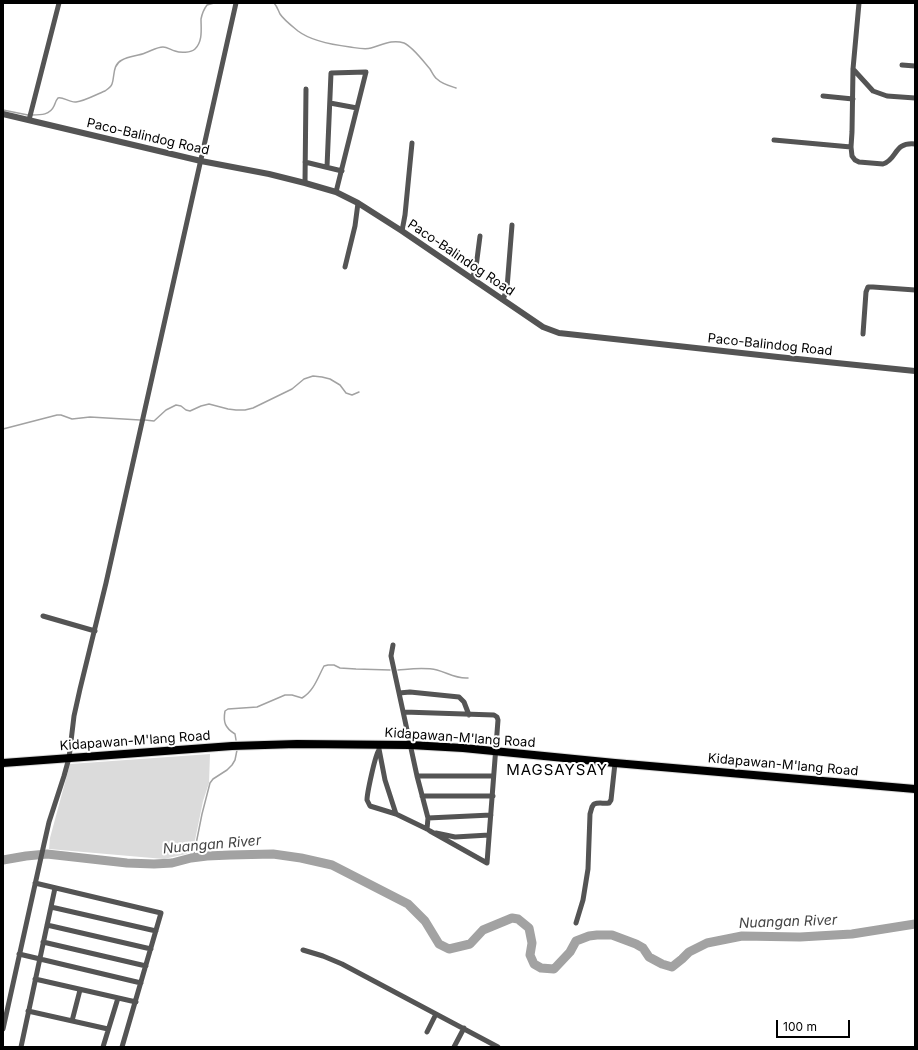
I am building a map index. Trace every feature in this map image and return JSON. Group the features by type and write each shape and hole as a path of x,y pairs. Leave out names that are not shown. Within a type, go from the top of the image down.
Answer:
{"main road":[{"name":"Kidapawan-M'lang Road","path":"3,763 232,746 297,744 378,747 410,745 463,748 615,763 915,789"}],"street":[{"path":"29,120 59,3"},
{"path":"3,1029 44,844 69,758 74,716 152,381 236,3"},
{"path":"859,3 853,69 852,156 857,162 879,165 886,163 901,146 909,143 915,144"},
{"path":"902,65 915,66"},
{"path":"853,69 873,91 886,96 915,98"},
{"path":"327,167 331,74 366,72 336,192"},
{"path":"305,183 306,90"},
{"path":"823,96 853,99"},
{"path":"330,103 357,108"},
{"name":"Paco-Balindog Road","path":"3,114 201,161 269,174 336,192 358,203 402,231 543,327 559,334 915,371"},
{"path":"774,140 851,147"},
{"path":"402,231 412,143"},
{"path":"306,162 342,171"},
{"path":"346,267 355,226 358,203"},
{"path":"503,300 507,284 512,225"},
{"path":"472,279 476,267 480,236"},
{"path":"863,334 866,292 868,287 915,290"},
{"path":"43,616 95,631"},
{"path":"393,645 391,656 417,776 428,818 429,830"},
{"path":"400,693 410,692 459,698 464,702 469,715"},
{"path":"378,747 368,795 368,802 370,806 396,814 429,830 487,863 493,796 497,716 404,712"},
{"path":"378,747 385,780 396,814"},
{"path":"576,923 583,900 588,869 590,814 594,804 609,803 611,800 615,763"},
{"path":"417,776 493,776"},
{"path":"422,796 493,796"},
{"path":"428,818 491,815"},
{"path":"429,830 455,837 489,835"},
{"path":"35,883 162,913 122,1047"},
{"path":"21,1047 55,888"},
{"path":"51,907 156,931"},
{"path":"47,925 151,949"},
{"path":"43,942 146,966"},
{"path":"303,950 319,954 342,964 498,1047"},
{"path":"19,954 141,983"},
{"path":"35,979 136,1002"},
{"path":"72,1021 80,990"},
{"path":"103,1047 118,998"},
{"path":"28,1011 108,1029"},
{"path":"427,1032 436,1014"},
{"path":"454,1047 464,1028"}],"shaded area":[{"path":"210,754 209,783 203,801 193,850 186,854 164,859 49,849 50,838 70,764"}],"waterway":[{"path":"32,115 42,115 48,113 58,98 76,102 105,91 112,85 115,68 119,62 125,59 161,47 166,47 180,52 188,52 195,49 198,46 200,39 201,19 207,5 222,3"},
{"path":"274,3 280,14 288,23 298,31 316,40 364,49 369,49 391,42 404,43 418,54 439,81 456,88"},
{"path":"3,110 28,115"},
{"path":"145,420 154,421 166,410 176,405 190,411 209,404 236,410 253,408 292,389 304,379 313,376 330,379 340,385 346,393 352,395 359,392"},
{"path":"3,429 57,415 72,419 90,417 140,420"},
{"path":"236,740 235,734 227,727 225,722 225,711 228,709 257,707 285,695 292,695 302,698 310,692 324,666 328,665 334,665 340,668 390,670"},
{"path":"398,670 418,668 432,669 456,677 468,678"},
{"path":"191,858 194,854 210,783 232,765 235,760 237,750"},
{"name":"Nuangan River","path":"3,860 47,854 127,863 154,864 172,863 207,856 230,855 273,854 301,858 332,865 408,904 425,921 439,944 449,949 470,944 483,930 512,918 518,919 529,928 532,943 530,955 534,964 541,968 554,969 570,952 576,941 589,936 597,935 612,935 636,944 643,948 649,957 662,964 672,967 689,952 707,943 742,936 800,937 852,934 915,924"}],"district":[{"name":"MAGSAYSAY","path":"557,770"}]}
